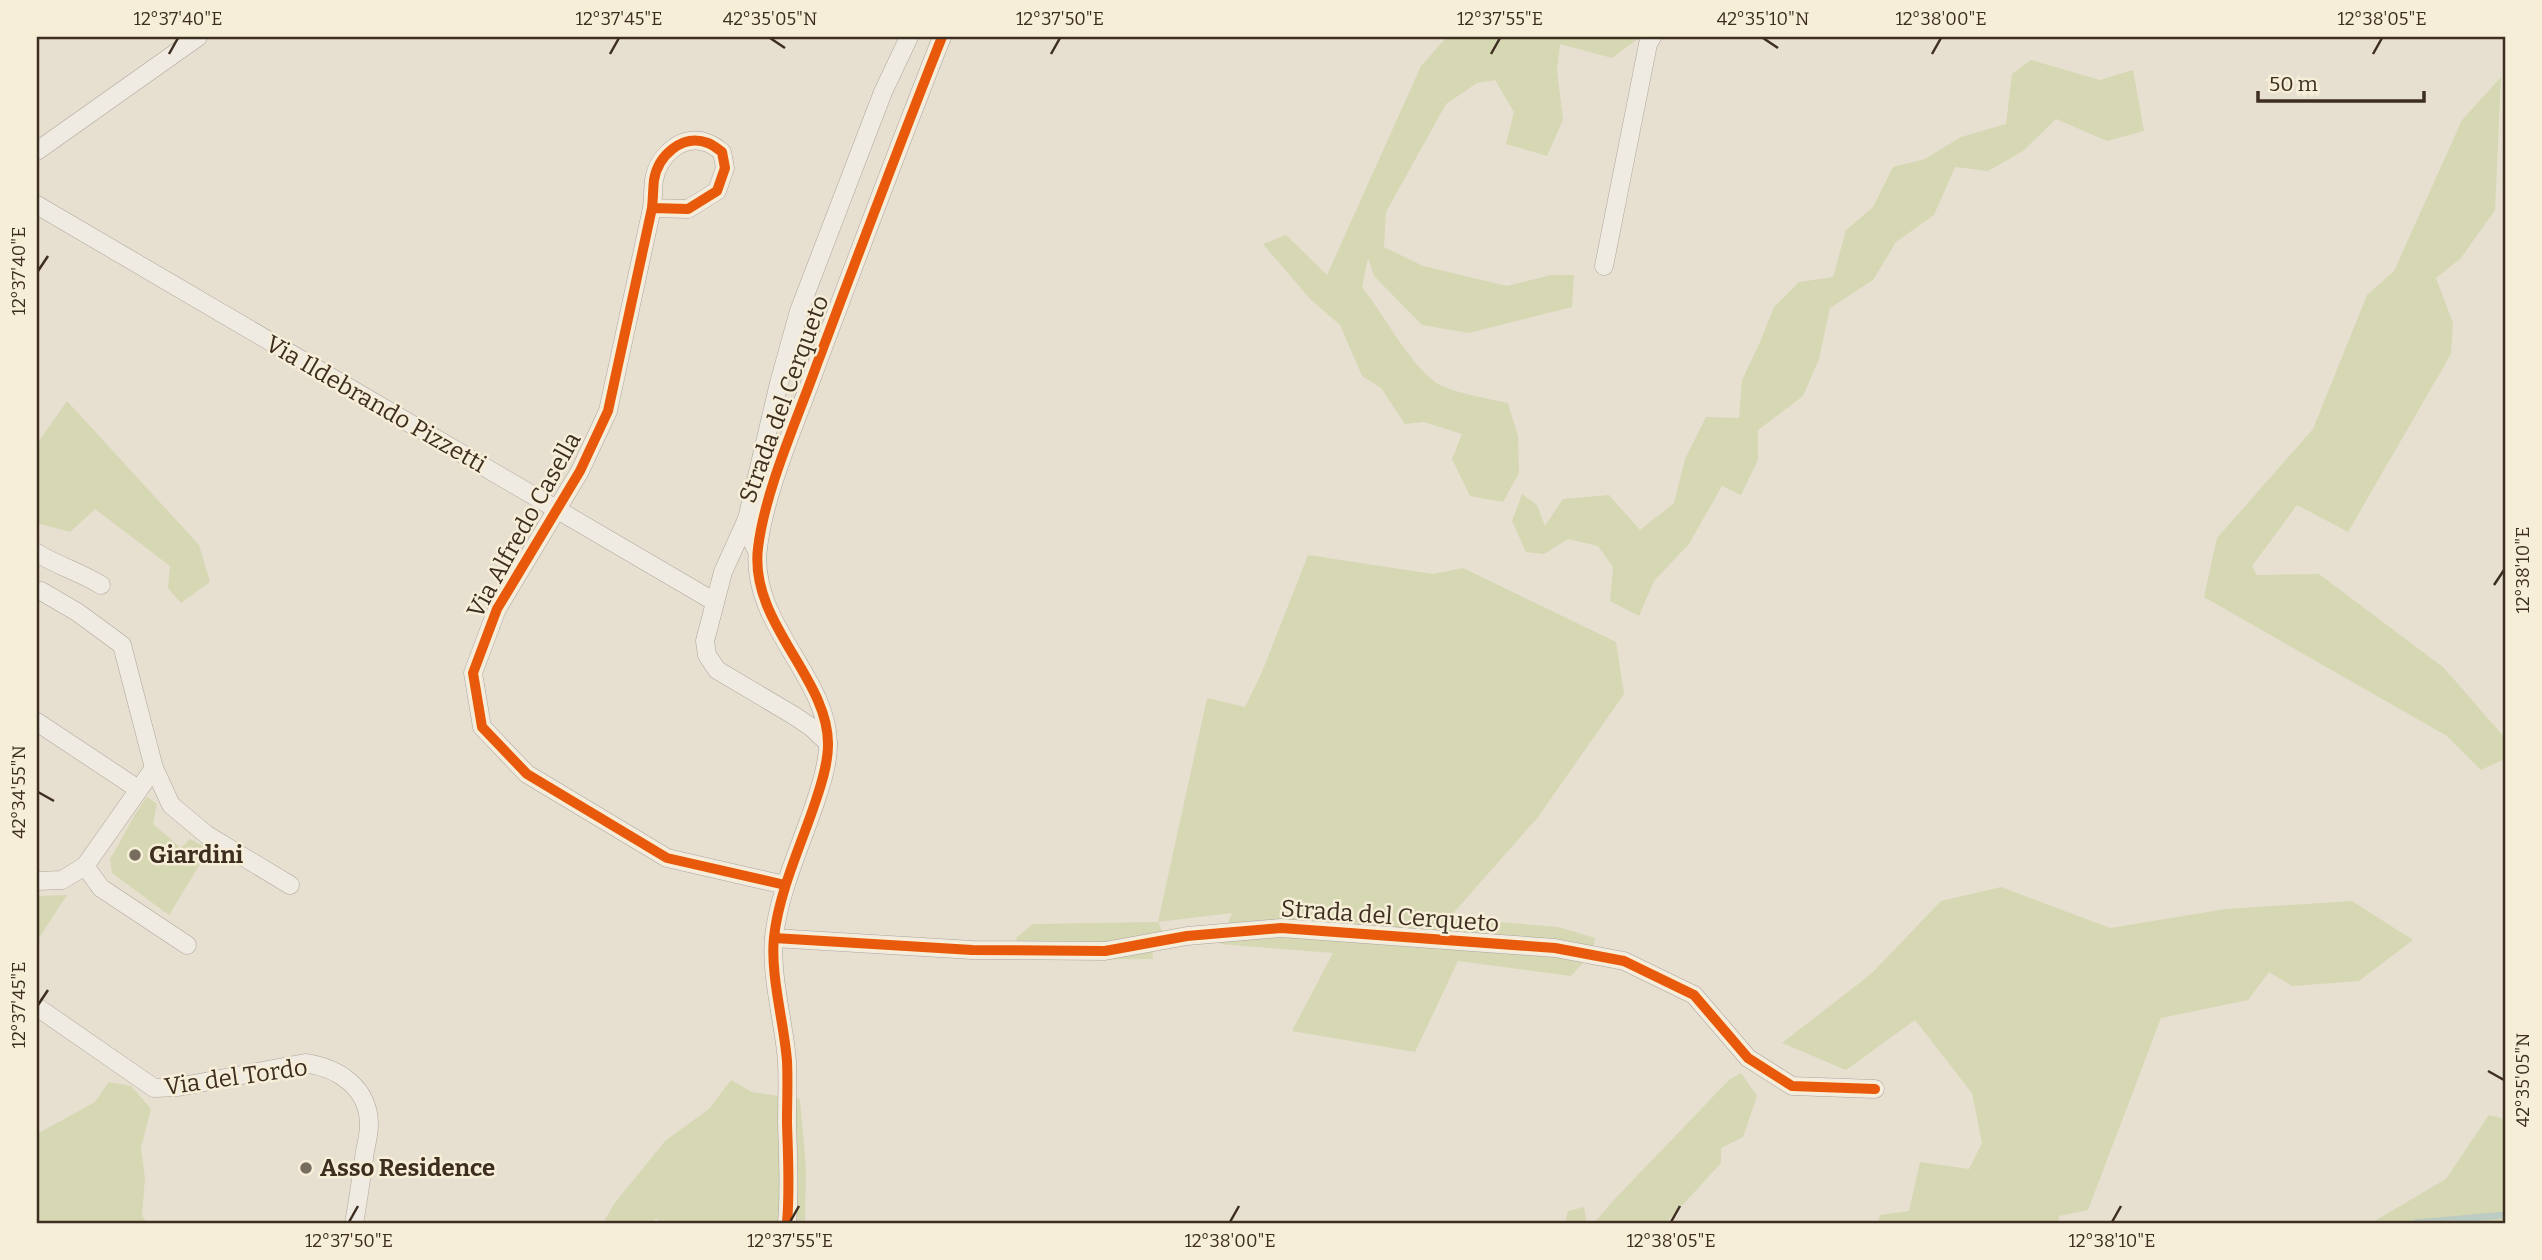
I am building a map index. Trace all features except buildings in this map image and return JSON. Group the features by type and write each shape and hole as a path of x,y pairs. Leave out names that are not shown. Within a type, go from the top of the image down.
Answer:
{"street":[{"path":"37,151 198,37"},
{"name":"Strada del Cerqueto","path":"828,744 811,727 793,715 717,670 707,655 705,641 723,572 747,519 799,311 884,92 909,37"},
{"name":"Strada del Cerqueto","path":"788,1223 787,1061 774,938 785,885 800,850 824,776 828,744 824,720 816,698 770,613 759,583 757,552 765,509 796,421 942,37"},
{"path":"1604,266 1648,44 1652,37"},
{"name":"Via Alfredo Casella","path":"652,208 688,209 717,191 724,168 722,152 706,142 693,141 675,146 665,155 654,177 652,208 608,411 580,471 497,609 473,673 482,727 527,774 667,858 785,885"},
{"name":"Via Ildebrando Pizzetti","path":"37,205 715,602"},
{"name":"Strada del Cerqueto","path":"747,519 749,535 757,552"},
{"path":"37,553 57,565 78,571 101,585"},
{"path":"41,591 77,612 122,645 154,768 171,805 202,832 290,885"},
{"path":"37,722 138,789"},
{"path":"37,881 62,880 85,866 154,768"},
{"path":"85,866 102,888 187,945"},
{"name":"Strada del Cerqueto","path":"774,938 972,950 1105,951 1187,936 1282,928 1555,948 1624,961 1694,995 1748,1058 1792,1086 1875,1089"},
{"name":"Via del Tordo","path":"37,1007 154,1088 178,1087 305,1063 325,1066 343,1074 357,1088 366,1107 369,1126 354,1223"}],"green space":[{"path":"1447,37 1640,37 1612,58 1560,44 1557,71 1563,120 1547,156 1506,144 1514,112 1495,80 1477,83 1446,104 1386,212 1384,247 1423,266 1507,286 1551,275 1574,275 1572,307 1469,333 1422,325 1374,276 1368,258 1362,287 1424,373 1449,389 1508,403 1518,436 1519,473 1503,502 1470,496 1452,459 1462,434 1424,422 1405,424 1381,388 1362,376 1340,325 1311,300 1263,244 1286,235 1327,275 1421,66"},
{"path":"2031,60 2100,80 2133,70 2144,131 2107,141 2056,119 2023,151 1988,171 1955,167 1934,215 1896,242 1873,280 1830,308 1819,359 1803,396 1758,430 1758,460 1741,495 1722,486 1689,544 1654,581 1639,616 1610,601 1613,567 1598,546 1568,539 1544,554 1526,552 1512,521 1522,494 1537,505 1545,526 1563,499 1609,495 1640,530 1674,503 1685,459 1706,417 1739,418 1742,380 1774,307 1799,282 1833,277 1846,230 1873,207 1893,167 1925,159 1961,137 2006,124 2012,74"},
{"path":"2501,77 2495,210 2461,258 2436,278 2453,323 2451,354 2348,532 2297,505 2252,566 2257,575 2319,574 2444,668 2505,738 2505,759 2481,770 2447,736 2204,597 2217,538 2313,429 2367,295 2394,271 2462,120"},
{"path":"67,401 199,545 210,582 181,603 168,588 170,566 95,509 70,532 37,523 37,444"},
{"path":"1308,555 1433,574 1463,568 1616,642 1624,694 1538,817 1449,918 1558,927 1595,938 1592,953 1571,976 1458,961 1415,1052 1292,1031 1333,953 1220,944 1232,913 1158,922 1207,698 1245,707 1262,672"},
{"path":"147,797 157,804 153,824 181,848 190,839 209,849 169,915 112,873 110,859"},
{"path":"2001,887 2110,928 2226,909 2352,901 2413,940 2359,981 2292,986 2269,972 2248,1000 2161,1018 2088,1210 2059,1216 2058,1223 1878,1223 1880,1215 1909,1211 1920,1162 1969,1169 1982,1143 1972,1093 1915,1020 1846,1070 1782,1043 1871,974 1941,901"},
{"path":"67,895 37,941 37,896"},
{"path":"1158,922 1169,946 1152,949 1153,959 1026,960 1016,938 1033,924"},
{"path":"1741,1073 1757,1096 1743,1137 1721,1148 1721,1163 1666,1223 1594,1223 1729,1080"},
{"path":"731,1080 752,1092 800,1099 806,1169 805,1223 661,1223 656,1218 652,1223 603,1223 614,1204 665,1141 709,1109"},
{"path":"109,1082 131,1086 151,1109 141,1148 145,1179 142,1216 147,1223 37,1223 37,1134 95,1102"},
{"path":"2489,1115 2505,1119 2505,1223 2371,1223 2446,1179"},
{"path":"1584,1207 1587,1223 1565,1223 1568,1211"}],"waterway":[{"path":"2416,1223 2505,1215"}],"cycle path":[{"path":"787,1223 787,1061 776,983 774,937 786,885 822,779 828,745 825,720 816,697 765,601 758,575 758,548 767,503 783,455 942,37"},
{"path":"652,208 688,209 717,191 725,168 722,152 708,143 689,141 666,155 656,171 652,208 608,411 580,471 497,609 473,673 482,727 527,774 667,858 785,885"},
{"path":"774,938 972,950 1105,951 1187,936 1281,928 1555,948 1624,961 1694,995 1748,1058 1792,1086 1875,1089"}],"place":[{"name":"Giardini","path":"135,855"},
{"name":"Asso Residence","path":"306,1168"}]}
